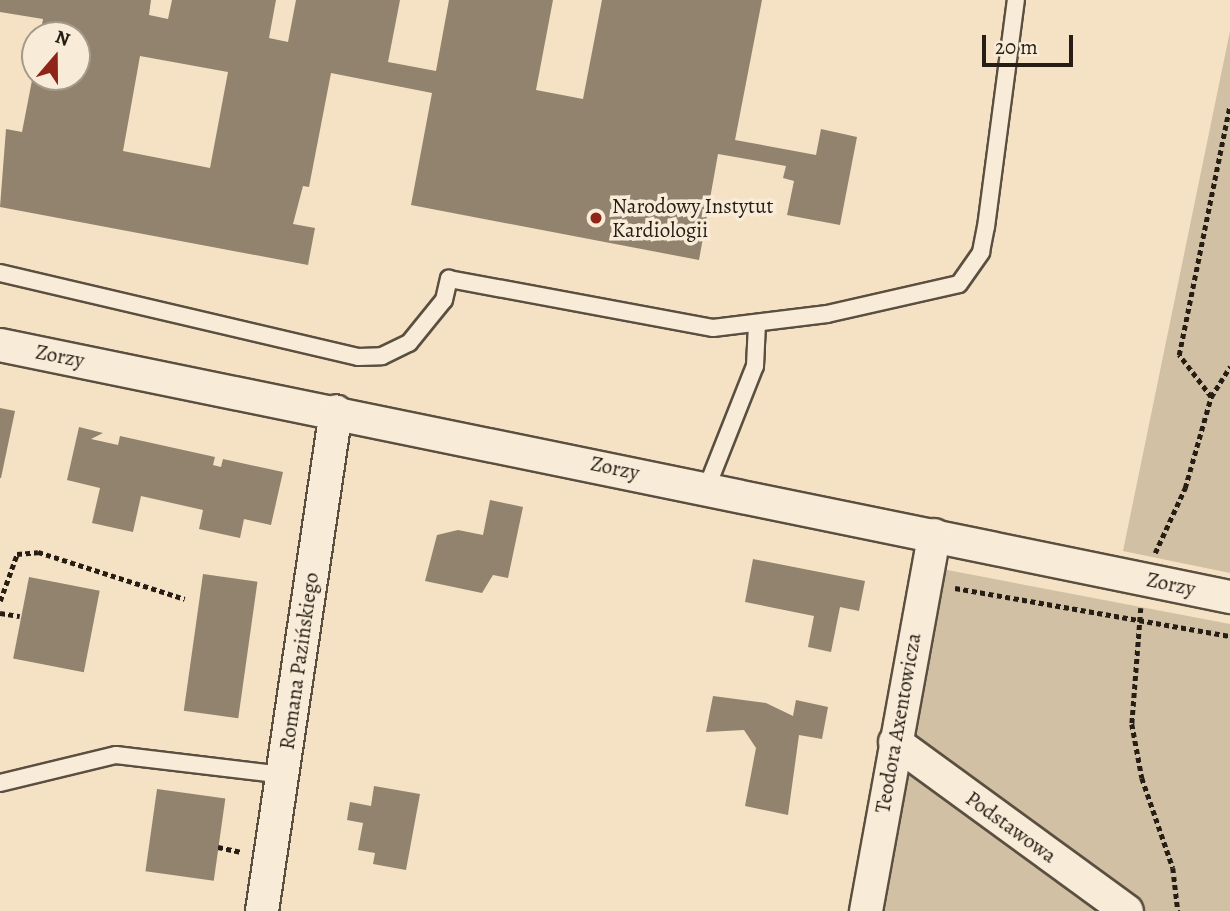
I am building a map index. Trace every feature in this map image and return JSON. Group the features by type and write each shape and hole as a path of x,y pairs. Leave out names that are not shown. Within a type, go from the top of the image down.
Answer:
{"street":[{"name":"Zorzy","path":"0,345 708,487 1230,597"},
{"name":"Romana Pazińskiego","path":"262,911 336,411"},
{"name":"Teodora Axentowicza","path":"866,911 923,583 934,535"},
{"name":"Podstawowa","path":"895,743 1127,911"}],"lane":[{"path":"0,273 358,357 382,356 409,343 444,300 449,279 693,327 757,324 959,284 981,252 1016,0"},
{"path":"708,487 758,357 757,324"},
{"path":"0,783 116,755 283,775"}],"path":[{"path":"1211,397 1179,355 1230,105"},
{"path":"1178,911 1173,868 1142,778 1132,724 1143,578 1185,488 1211,397 1230,367"},
{"path":"0,601 16,554 38,552 185,599"},
{"path":"923,583 1141,618 1230,636"},
{"path":"0,613 20,616"}],"shaded area":[{"path":"1230,31 1230,573 1123,551"},
{"path":"942,569 1230,624 1230,911 1145,911 912,737"},
{"path":"906,770 1107,911 882,911"}],"building":[{"path":"0,0 151,0 149,15 168,19 172,0 276,0 269,38 288,42 296,0 400,0 388,62 436,71 449,0 553,0 536,90 583,99 602,0 762,0 735,140 816,155 821,129 857,137 840,225 787,215 794,181 783,178 786,166 718,154 699,260 411,205 432,93 331,73 309,187 303,186 293,224 315,228 308,265 0,207 6,129 22,132 30,91 91,91 91,21 43,19 0,12","holes":["140,56 228,72 210,168 123,151"]},
{"path":"0,408 15,411 1,478 0,478"},
{"path":"79,427 103,433 91,439 118,445 120,436 215,457 213,465 221,467 223,459 283,472 271,525 244,519 240,538 199,529 203,510 141,496 133,532 92,523 100,488 67,480"},
{"path":"490,500 523,507 508,578 493,575 482,593 425,581 437,535 458,530 483,535"},
{"path":"753,559 865,581 859,611 840,607 831,652 808,647 814,616 745,602"},
{"path":"203,574 257,582 238,718 184,711"},
{"path":"29,577 100,591 84,672 13,658"},
{"path":"713,696 766,703 793,716 796,700 828,707 822,739 799,735 788,815 745,806 756,748 744,730 706,732"},
{"path":"374,786 420,794 406,870 373,864 375,853 358,850 363,823 347,820 350,802 371,806"},
{"path":"157,789 225,799 214,881 145,871"}],"place":[{"name":"Narodowy Instytut Kardiologii","path":"596,218"}]}
